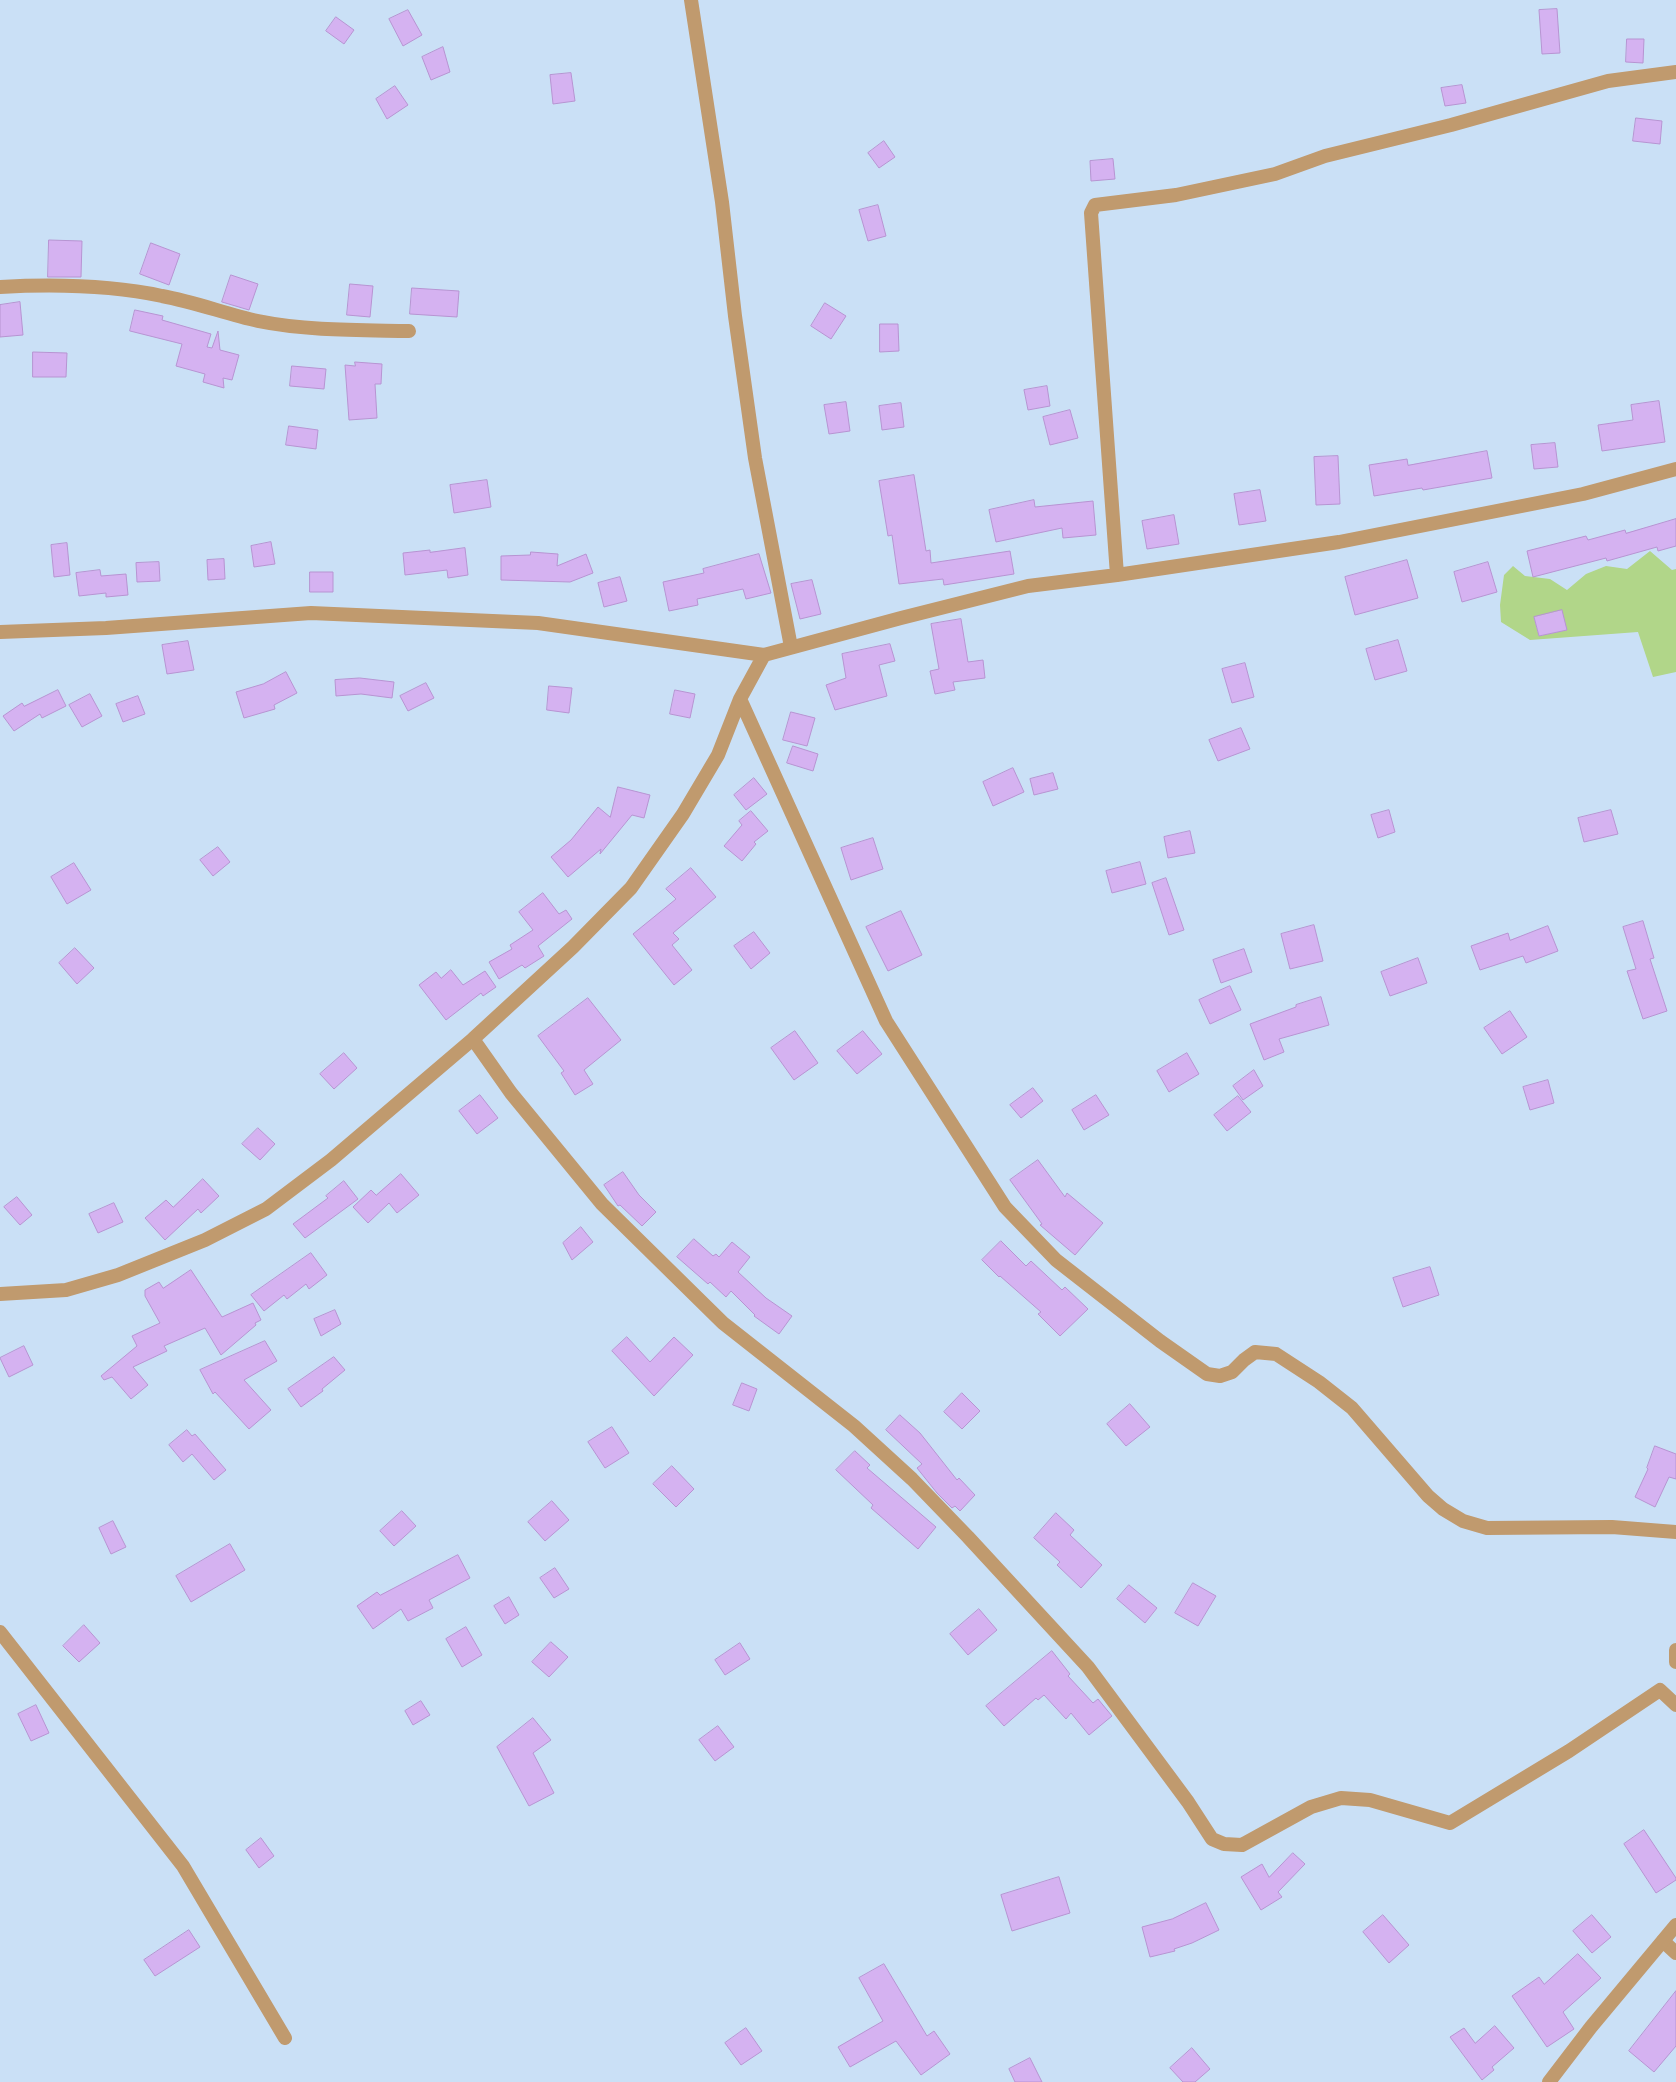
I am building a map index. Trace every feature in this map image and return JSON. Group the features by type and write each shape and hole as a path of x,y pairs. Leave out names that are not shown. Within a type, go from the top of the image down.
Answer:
{"street":[{"path":"691,0 722,202 735,316 755,458 791,647"},
{"path":"1117,576 1091,214 1096,205 1176,195 1275,174 1325,156 1451,125 1608,81 1676,72"},
{"path":"0,287 30,285 105,288 160,295 258,321 312,328 409,331"},
{"path":"0,632 106,628 311,613 538,623 764,655 1028,586 1117,576 1339,542 1583,494 1676,469"},
{"path":"0,1294 66,1290 118,1274 205,1240 266,1208 331,1160 473,1039 573,947 631,888 683,814 718,755 740,699 764,655"},
{"path":"740,699 886,1021 1005,1207 1056,1260 1160,1341 1208,1374 1220,1376 1232,1372 1255,1352 1276,1354 1319,1382 1352,1408 1428,1496 1443,1509 1463,1520 1487,1528 1612,1527 1676,1532"},
{"path":"473,1039 512,1093 602,1204 723,1323 854,1426 912,1479 1088,1667 1188,1802 1212,1839 1224,1844 1242,1845 1311,1807 1341,1798 1370,1800 1450,1823 1569,1751 1660,1690 1676,1705"},
{"path":"0,1632 183,1866 285,2038"},
{"path":"1676,1650 1676,1662"},
{"path":"1548,2082 1676,1925"},
{"path":"1663,1941 1676,1953"}],"green space":[{"path":"1650,551 1672,570 1676,569 1676,672 1653,677 1638,632 1530,640 1501,622 1500,605 1504,575 1513,566 1525,576 1550,579 1567,590 1586,574 1606,566 1627,569","holes":["1534,617 1566,630 1539,636"]}],"building":[{"path":"1557,9 1560,53 1542,54 1539,10"},
{"path":"408,10 422,35 403,46 389,19"},
{"path":"336,17 354,30 344,44 326,31"},
{"path":"1627,39 1644,39 1643,63 1626,62"},
{"path":"443,47 450,72 431,80 422,57"},
{"path":"571,73 575,101 553,104 550,75"},
{"path":"1462,85 1466,103 1445,106 1441,88"},
{"path":"395,86 408,105 387,119 376,99"},
{"path":"1636,118 1662,121 1660,144 1633,141"},
{"path":"884,141 895,157 879,168 868,153"},
{"path":"1113,159 1115,179 1091,181 1090,161"},
{"path":"878,205 886,236 868,241 859,210"},
{"path":"49,240 82,241 81,277 48,277"},
{"path":"151,243 180,254 169,285 140,274"},
{"path":"231,275 258,284 249,310 222,302"},
{"path":"350,284 373,286 370,317 347,315"},
{"path":"412,288 459,291 457,317 410,314"},
{"path":"20,302 23,335 0,337 0,305"},
{"path":"825,303 846,316 831,339 811,326"},
{"path":"135,310 163,316 162,320 211,334 207,347 212,348 218,331 220,350 239,355 232,380 223,378 224,388 203,382 205,374 176,366 182,344 130,331"},
{"path":"880,324 898,324 899,351 880,352"},
{"path":"33,352 67,353 66,377 33,377"},
{"path":"355,362 382,364 381,384 375,384 377,418 349,420 345,365 355,366"},
{"path":"292,366 326,369 324,389 290,386"},
{"path":"1047,386 1050,406 1028,410 1024,390"},
{"path":"1659,401 1665,442 1602,451 1598,425 1633,420 1631,405"},
{"path":"846,402 850,431 829,434 824,405"},
{"path":"901,403 904,427 882,430 879,406"},
{"path":"1070,410 1078,438 1050,445 1043,417"},
{"path":"289,426 318,430 316,449 286,445"},
{"path":"1555,443 1558,467 1534,469 1531,445"},
{"path":"1487,451 1492,478 1374,496 1369,465 1407,459 1408,465"},
{"path":"1338,456 1340,504 1316,505 1314,457"},
{"path":"914,475 926,551 930,550 931,563 1010,551 1014,574 944,585 943,579 899,584 892,535 888,536 879,481"},
{"path":"487,480 491,507 454,513 450,485"},
{"path":"1260,490 1266,521 1239,525 1234,494"},
{"path":"1034,500 1035,507 1093,501 1096,535 1063,538 1062,528 996,542 989,510"},
{"path":"1174,515 1179,544 1147,549 1142,521"},
{"path":"1676,519 1676,546 1658,551 1657,547 1607,561 1606,558 1533,577 1527,551 1586,536 1588,540 1625,530 1626,533"},
{"path":"271,542 275,564 254,567 251,546"},
{"path":"67,543 70,575 54,577 51,545"},
{"path":"465,548 468,575 448,578 447,570 405,575 403,553"},
{"path":"531,552 558,554 557,566 586,554 593,573 570,582 501,580 501,556 530,555"},
{"path":"759,554 771,593 746,599 743,589 697,599 698,605 669,611 663,582 704,573 703,569"},
{"path":"224,559 225,579 208,580 207,560"},
{"path":"1407,560 1418,598 1355,615 1345,577"},
{"path":"159,562 160,581 137,582 136,563"},
{"path":"1488,562 1497,592 1462,602 1454,572"},
{"path":"100,570 101,576 126,574 128,595 106,597 106,593 79,596 76,573"},
{"path":"310,572 333,572 333,592 310,592"},
{"path":"620,577 627,601 604,607 598,583"},
{"path":"812,580 821,614 800,619 791,584"},
{"path":"1562,610 1567,630 1539,636 1534,617"},
{"path":"961,619 968,662 983,660 985,678 953,682 955,690 935,694 930,671 939,669 931,624"},
{"path":"1398,640 1407,671 1375,680 1366,649"},
{"path":"188,641 194,670 167,674 162,645"},
{"path":"890,644 895,661 879,665 887,696 835,710 826,685 846,678 842,654"},
{"path":"1245,663 1254,697 1232,703 1222,669"},
{"path":"286,672 297,693 274,705 275,709 244,718 236,692 263,684"},
{"path":"360,678 394,682 392,698 361,694 336,696 335,680"},
{"path":"426,683 434,698 408,711 400,696"},
{"path":"549,686 572,688 569,713 547,710"},
{"path":"58,690 66,706 42,718 40,714 14,731 3,716 22,703 24,706"},
{"path":"675,690 695,694 690,718 670,714"},
{"path":"90,694 102,716 82,727 69,705"},
{"path":"138,696 145,714 123,722 116,704"},
{"path":"791,712 815,718 807,746 783,740"},
{"path":"1241,728 1250,749 1218,761 1209,740"},
{"path":"793,746 818,754 813,771 787,763"},
{"path":"1013,768 1024,792 993,806 983,782"},
{"path":"1053,773 1058,789 1034,795 1030,779"},
{"path":"754,778 767,794 746,810 734,795"},
{"path":"618,787 650,795 644,818 632,815 600,854 601,849 568,877 551,857 571,840 598,807 610,817"},
{"path":"1389,810 1395,832 1378,838 1371,815"},
{"path":"1611,810 1618,834 1584,842 1578,818"},
{"path":"751,811 768,831 754,842 756,844 742,861 724,846 742,825 739,821"},
{"path":"1190,831 1195,853 1168,858 1164,837"},
{"path":"873,838 883,869 851,880 841,848"},
{"path":"218,847 230,862 213,876 200,860"},
{"path":"1140,862 1146,884 1112,893 1106,871"},
{"path":"74,863 91,890 67,904 51,877"},
{"path":"691,868 716,897 673,933 679,939 672,945 692,970 674,985 633,934 676,899 666,889"},
{"path":"1166,878 1184,930 1169,935 1152,883"},
{"path":"543,893 559,914 566,910 572,919 538,946 544,956 525,968 522,965 499,979 489,962 512,949 510,945 533,930 519,912"},
{"path":"901,911 922,955 888,971 866,927"},
{"path":"1643,921 1654,958 1650,959 1667,1011 1643,1019 1627,971 1636,969 1623,927"},
{"path":"1314,925 1323,961 1290,969 1281,934"},
{"path":"1548,926 1558,951 1526,963 1523,956 1480,970 1471,946 1508,933 1510,940"},
{"path":"754,932 770,953 751,969 734,946"},
{"path":"75,948 94,968 77,984 59,963"},
{"path":"1244,949 1252,972 1221,983 1213,960"},
{"path":"1418,958 1427,983 1390,996 1381,972"},
{"path":"451,970 463,985 485,971 496,987 483,996 481,993 446,1020 419,985 436,972 441,978"},
{"path":"1230,986 1241,1010 1210,1024 1199,1000"},
{"path":"1321,997 1329,1025 1279,1039 1284,1052 1264,1060 1250,1024"},
{"path":"588,998 621,1040 584,1070 593,1084 575,1095 561,1073 564,1071 538,1036"},
{"path":"1510,1011 1527,1037 1502,1054 1484,1028"},
{"path":"795,1031 818,1063 794,1080 771,1048"},
{"path":"863,1031 882,1054 857,1074 837,1051"},
{"path":"344,1053 357,1068 334,1089 320,1074"},
{"path":"1187,1053 1199,1074 1169,1092 1157,1071"},
{"path":"1254,1070 1263,1086 1243,1100 1233,1086"},
{"path":"1548,1080 1554,1103 1530,1110 1523,1087"},
{"path":"1033,1088 1043,1101 1021,1118 1010,1105"},
{"path":"480,1095 498,1118 477,1134 459,1111"},
{"path":"1096,1095 1109,1115 1084,1130 1072,1110"},
{"path":"1238,1096 1251,1112 1227,1131 1214,1115"},
{"path":"258,1128 275,1144 260,1160 242,1144"},
{"path":"1038,1160 1065,1197 1067,1193 1103,1223 1075,1255 1040,1225 1042,1224 1010,1180"},
{"path":"623,1172 639,1195 656,1212 642,1226 620,1205 618,1206 604,1185"},
{"path":"401,1174 419,1195 397,1213 389,1203 368,1223 353,1207 371,1190 376,1195"},
{"path":"203,1179 219,1196 201,1213 198,1209 165,1240 145,1218 166,1200 173,1207"},
{"path":"344,1181 358,1199 305,1238 293,1224 328,1198 326,1196"},
{"path":"17,1197 32,1215 20,1225 4,1207"},
{"path":"114,1203 123,1222 98,1233 89,1214"},
{"path":"581,1227 593,1242 572,1260 563,1243"},
{"path":"694,1239 713,1256 716,1254 719,1257 732,1242 750,1257 738,1272 766,1298 792,1316 779,1334 754,1316 731,1291 726,1297 710,1282 708,1284 677,1257"},
{"path":"1001,1241 1026,1266 1031,1261 1062,1290 1065,1287 1088,1309 1060,1336 1038,1314 1041,1312 999,1277 982,1260"},
{"path":"311,1253 327,1275 309,1289 306,1284 287,1299 284,1295 264,1311 251,1295"},
{"path":"1430,1267 1439,1295 1403,1307 1393,1278"},
{"path":"191,1270 222,1317 253,1303 261,1320 255,1323 256,1325 221,1355 205,1328 164,1346 167,1351 133,1367 148,1385 131,1399 112,1377 104,1380 101,1376 137,1346 132,1336 160,1323 145,1296 145,1290 159,1282 163,1288"},
{"path":"335,1310 341,1324 321,1336 314,1319"},
{"path":"627,1337 650,1362 674,1337 693,1355 654,1396 612,1351"},
{"path":"265,1341 277,1361 244,1380 271,1410 249,1429 215,1392 213,1394 200,1370"},
{"path":"24,1346 33,1365 9,1377 0,1358"},
{"path":"334,1357 345,1370 322,1389 323,1391 301,1407 288,1389"},
{"path":"742,1383 757,1389 749,1411 733,1405"},
{"path":"962,1393 980,1411 962,1429 944,1412"},
{"path":"1130,1404 1150,1427 1126,1446 1107,1424"},
{"path":"900,1415 920,1433 957,1480 959,1478 975,1495 960,1511 955,1506 952,1508 937,1493 917,1468 922,1464 886,1430"},
{"path":"612,1427 629,1453 605,1468 588,1442"},
{"path":"187,1430 192,1436 195,1434 226,1470 214,1480 192,1454 183,1462 169,1445"},
{"path":"1655,1446 1676,1454 1676,1479 1669,1477 1655,1507 1635,1497 1648,1469"},
{"path":"855,1451 870,1465 867,1468 936,1527 918,1549 871,1508 873,1505 836,1470"},
{"path":"672,1466 694,1489 676,1507 653,1484"},
{"path":"552,1501 569,1520 545,1541 528,1522"},
{"path":"402,1511 416,1526 394,1546 380,1531"},
{"path":"1056,1513 1074,1530 1070,1535 1102,1565 1081,1588 1057,1565 1060,1562 1034,1538"},
{"path":"113,1521 126,1547 111,1554 99,1528"},
{"path":"230,1544 245,1570 191,1602 176,1576"},
{"path":"458,1555 470,1578 429,1600 433,1608 408,1621 401,1609 373,1629 357,1606 377,1592 380,1595"},
{"path":"555,1568 569,1589 554,1598 540,1578"},
{"path":"1193,1583 1216,1596 1198,1626 1175,1613"},
{"path":"1129,1585 1157,1608 1145,1623 1117,1599"},
{"path":"509,1597 519,1615 505,1624 494,1606"},
{"path":"979,1609 997,1630 968,1655 950,1634"},
{"path":"84,1625 100,1643 79,1662 63,1646"},
{"path":"466,1627 482,1655 462,1667 446,1639"},
{"path":"551,1642 568,1657 549,1677 532,1662"},
{"path":"740,1643 750,1659 725,1675 715,1660"},
{"path":"1052,1651 1070,1674 1068,1676 1093,1703 1098,1699 1112,1716 1089,1735 1071,1713 1066,1719 1044,1695 1038,1700 1036,1698 1004,1726 986,1706"},
{"path":"421,1701 430,1715 413,1725 405,1711"},
{"path":"36,1705 49,1733 31,1741 18,1714"},
{"path":"533,1718 551,1740 533,1753 554,1793 529,1806 497,1747"},
{"path":"718,1726 734,1747 715,1761 699,1740"},
{"path":"1644,1830 1676,1878 1676,1880 1656,1893 1624,1844"},
{"path":"261,1838 274,1856 259,1868 246,1850"},
{"path":"1293,1853 1305,1864 1278,1892 1282,1897 1261,1910 1241,1877 1262,1864 1269,1877"},
{"path":"1059,1877 1070,1913 1012,1931 1001,1895"},
{"path":"1206,1903 1219,1930 1174,1949 1175,1951 1150,1957 1142,1927 1172,1919"},
{"path":"1383,1915 1409,1945 1389,1963 1363,1932"},
{"path":"1592,1915 1611,1937 1592,1953 1573,1931"},
{"path":"189,1930 200,1947 155,1976 144,1960"},
{"path":"1578,1954 1601,1978 1563,2012 1574,2029 1547,2047 1512,1996 1539,1977 1544,1984"},
{"path":"884,1964 927,2036 934,2031 950,2054 921,2075 896,2041 850,2067 838,2047 883,2021 859,1978"},
{"path":"1676,1991 1676,2046 1654,2072 1629,2051"},
{"path":"1495,2026 1514,2048 1492,2067 1494,2070 1482,2080 1450,2037 1464,2028 1475,2043"},
{"path":"746,2028 762,2051 741,2065 725,2043"},
{"path":"1192,2048 1210,2069 1195,2082 1183,2082 1170,2068"},
{"path":"1030,2058 1042,2082 1015,2082 1009,2069"}]}
